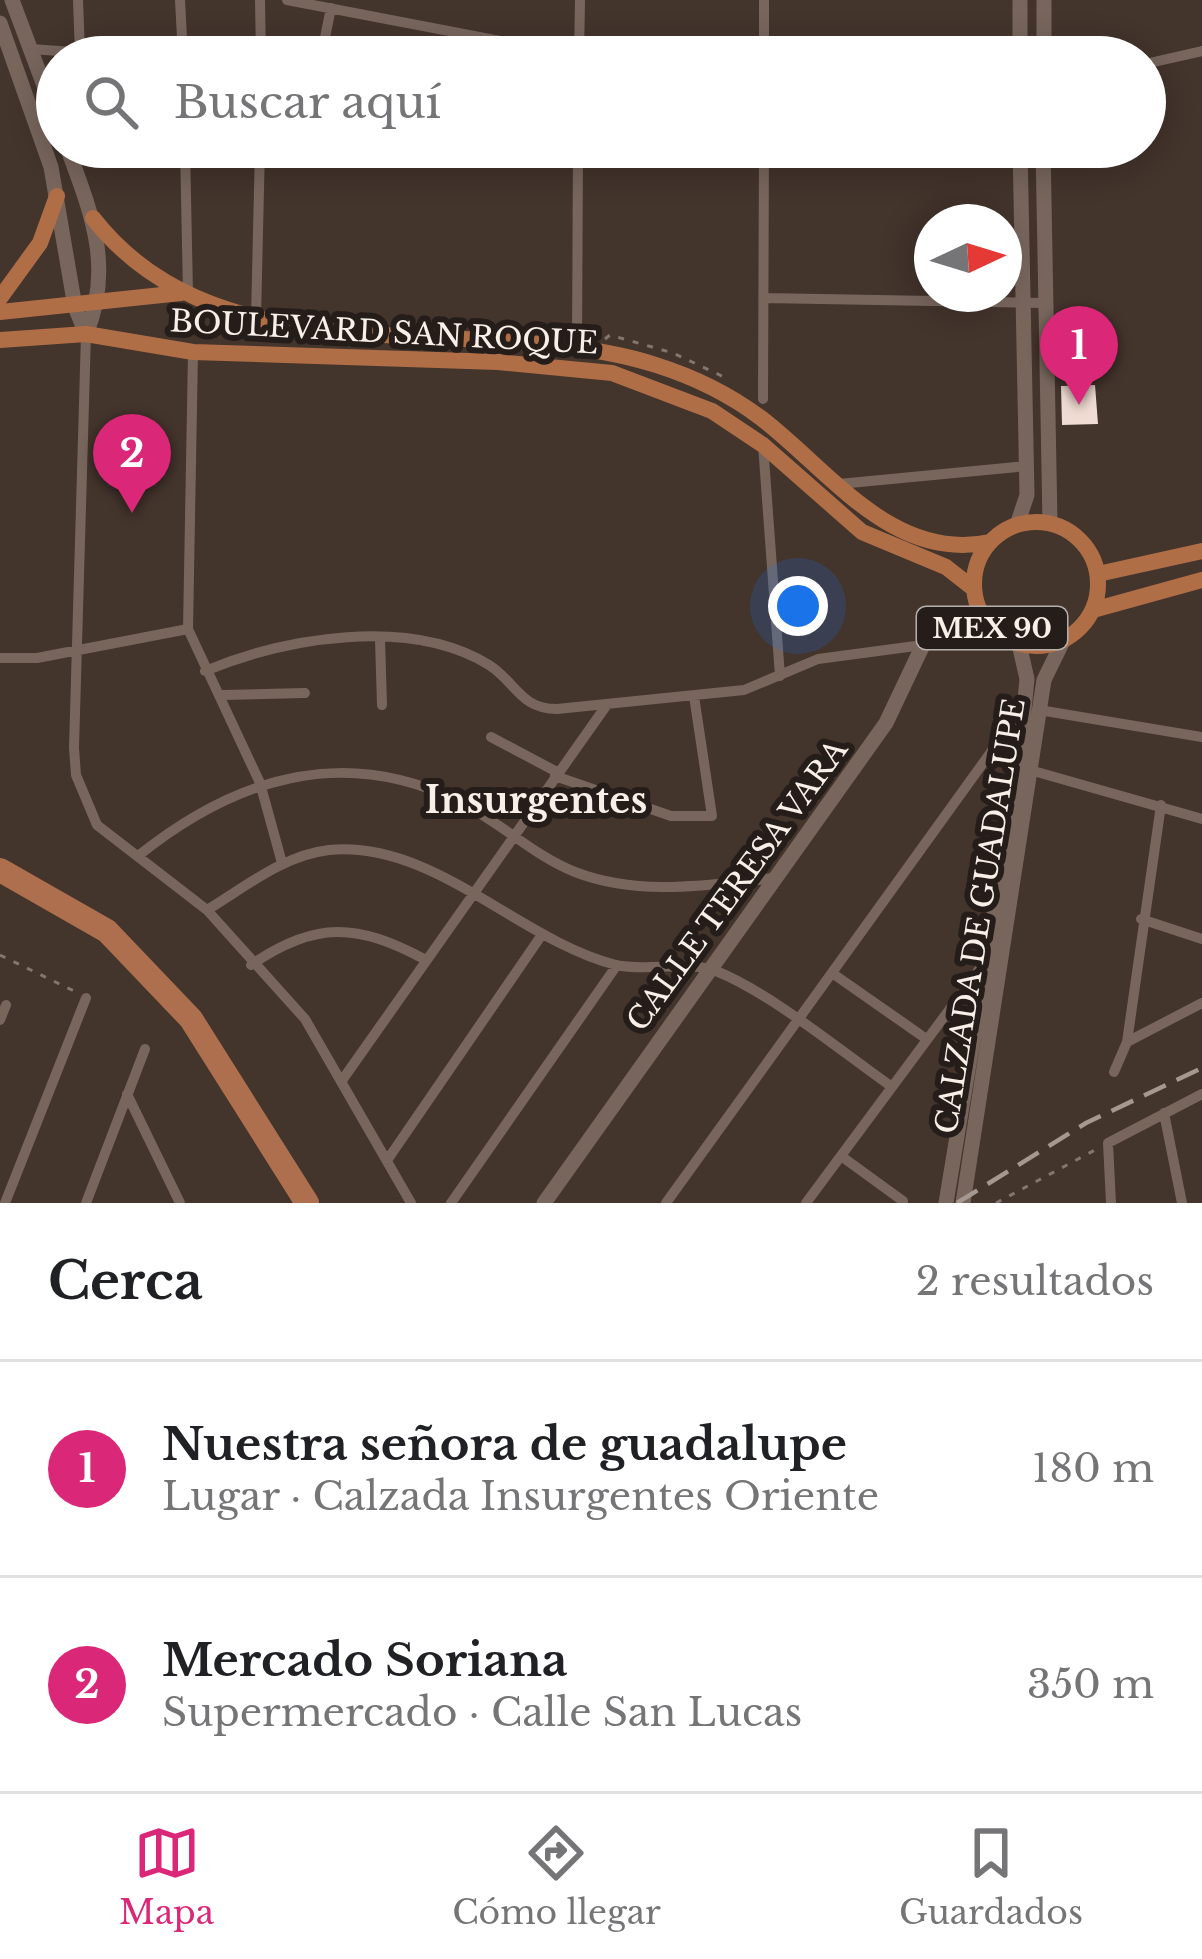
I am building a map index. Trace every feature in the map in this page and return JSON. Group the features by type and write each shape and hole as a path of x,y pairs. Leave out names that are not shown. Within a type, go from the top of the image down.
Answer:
{"main road":[{"path":"12,0 36,63"},
{"path":"1020,0 1020,36"},
{"path":"1044,0 1044,36"},
{"path":"0,23 36,137"},
{"path":"47,168 57,196 75,307 86,334"},
{"path":"75,168 93,218 101,298 86,334"},
{"path":"1020,168 1021,204"},
{"path":"1043,168 1050,523"},
{"path":"0,298 40,243 57,196"},
{"path":"93,218 139,268 188,292"},
{"name":"BOULEVARD SAN ROQUE","path":"0,312 188,292 256,317 392,339 578,345 658,365 723,392 873,515 911,534 949,547 990,542"},
{"path":"1017,525 1024,507 1027,466 1022,302"},
{"name":"BOULEVARD SAN ROQUE","path":"0,340 86,334 193,352 498,362 612,373 682,395 763,445 862,532 946,567 974,589"},
{"path":"990,542 1017,525 1050,523 1081,541 1098,574 1202,551"},
{"name":"MEX 90","path":"990,542 975,572 974,589 982,616 1019,644 1042,647 1063,641 1093,610 1098,574"},
{"path":"1093,610 1202,580"},
{"path":"923,645 982,616"},
{"name":"CALZADA DE GUADALUPE","path":"946,1203 982,966 1032,707 1063,641"},
{"name":"CALZADA DE GUADALUPE","path":"963,1203 1030,770 1032,707 1019,644"},
{"name":"CALLE TERESA VARA","path":"544,1203 886,723 923,645"}],"street":[{"path":"78,0 79,36"},
{"path":"180,0 182,36"},
{"path":"260,0 261,36"},
{"path":"287,0 473,36"},
{"path":"579,36 580,0"},
{"path":"764,0 764,36"},
{"path":"325,36 331,8"},
{"path":"31,49 36,49"},
{"path":"1166,59 1202,51"},
{"path":"185,168 188,292"},
{"path":"256,317 260,168"},
{"path":"578,168 578,345"},
{"path":"763,399 764,168"},
{"path":"764,298 914,300"},
{"path":"1022,302 1042,302"},
{"path":"86,334 76,775 97,825 207,910 251,965 304,1018 411,1203"},
{"path":"193,352 188,628 260,783 281,863"},
{"path":"763,445 780,676"},
{"path":"836,484 1027,466"},
{"path":"0,658 37,658 188,628"},
{"path":"205,671 268,647 380,639 428,645 487,664 535,707 606,706 765,685 818,659 923,645"},
{"path":"380,639 382,705"},
{"path":"222,695 305,693"},
{"path":"491,737 556,774 671,816 712,816 694,697"},
{"path":"343,1079 606,706"},
{"path":"666,1203 1032,707 1202,737"},
{"path":"1030,770 1202,819"},
{"path":"138,856 219,799 260,783 363,774 394,779 460,802 575,872 633,886 665,888 774,878"},
{"path":"1114,1072 1127,1042 1141,919 1161,805"},
{"path":"207,910 281,863 331,850 386,857 428,870 542,936 617,965 713,970 892,1087"},
{"path":"1141,919 1202,939"},
{"path":"251,965 277,947 334,930 376,934 424,959"},
{"path":"388,1159 542,936"},
{"path":"806,1203 925,1038 1003,943"},
{"path":"451,1203 617,965"},
{"path":"832,973 925,1038"},
{"path":"5,1203 86,998"},
{"path":"1127,1042 1202,1003"},
{"path":"0,1021 6,1005"},
{"path":"86,1203 145,1049"},
{"path":"128,1094 180,1203"},
{"path":"1111,1203 1108,1143 1202,1094"},
{"path":"1164,1113 1181,1203"},
{"path":"841,1156 903,1202"}],"path":[{"path":"0,955 86,998"},
{"path":"996,1203 1108,1143"}],"building":[{"path":"1095,385 1098,424 1062,425 1061,386"}],"waterway":[{"path":"0,870 107,931 191,1019 307,1203"}],"railway":[{"path":"957,1203 1086,1123 1202,1068"}],"place":[{"name":"Nuestra señora de guadalupe","path":"1079,405"},
{"name":"Mercado Soriana","path":"132,513"}],"district":[{"name":"Insurgentes","path":"536,800"}]}
